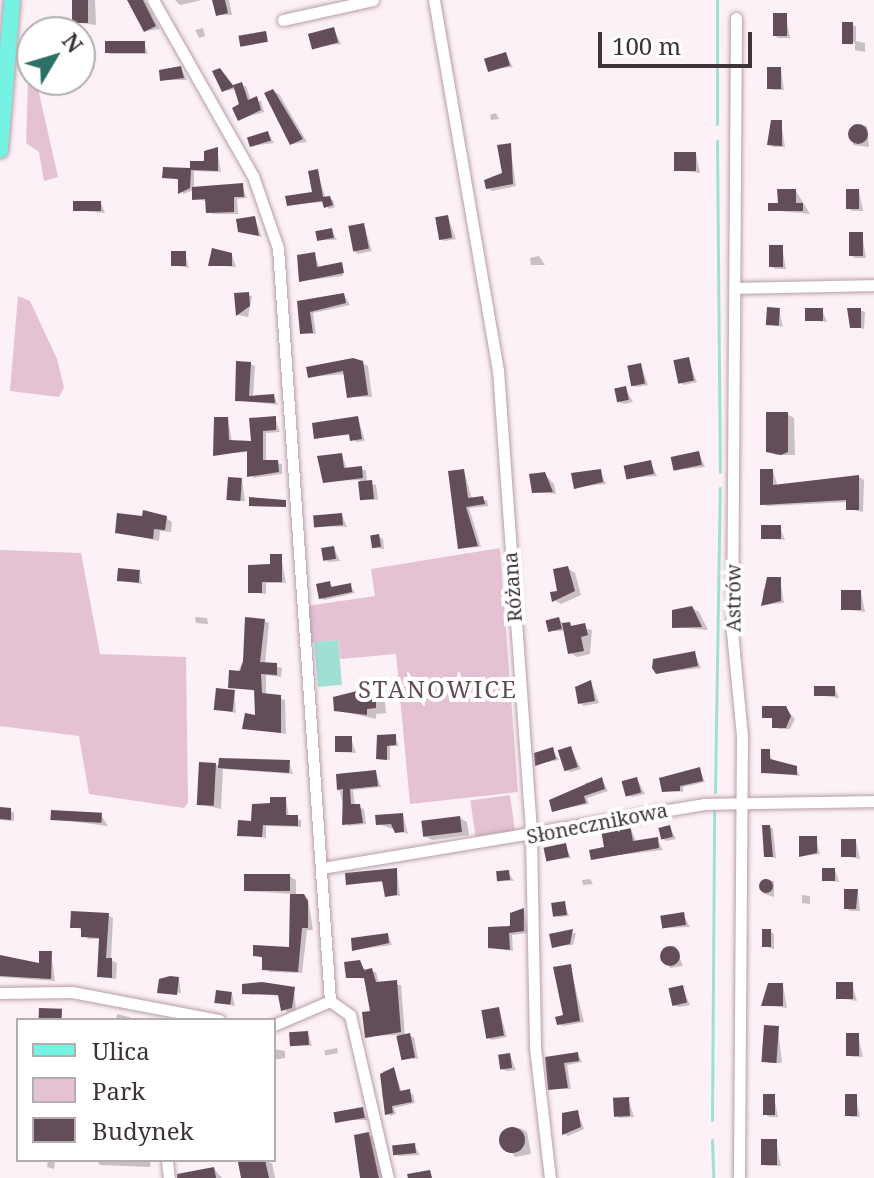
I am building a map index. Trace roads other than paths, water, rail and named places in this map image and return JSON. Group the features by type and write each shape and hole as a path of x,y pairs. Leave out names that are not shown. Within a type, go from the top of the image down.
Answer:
{"main road":[{"path":"0,150 12,0"}],"street":[{"path":"153,0 253,176 278,248 330,1001"},
{"path":"283,20 373,0"},
{"name":"Różana","path":"434,0 498,370 500,455 531,836 535,1047 550,1178"},
{"name":"Astrów","path":"736,18 732,632 741,711 739,1178"},
{"path":"736,288 874,285"},
{"name":"Słonecznikowa","path":"322,868 531,836 677,807 739,801 874,801"},
{"path":"0,993 72,992 155,1016 187,1018"},
{"path":"276,1024 330,1001"},
{"path":"330,1001 350,1015 388,1178"}],"waterway":[{"path":"717,0 717,124"},
{"path":"717,141 720,472"},
{"path":"715,792 720,488"},
{"path":"712,1120 714,811"},
{"path":"712,1140 713,1178"}],"district":[{"name":"STANOWICE","path":"438,689"}]}
